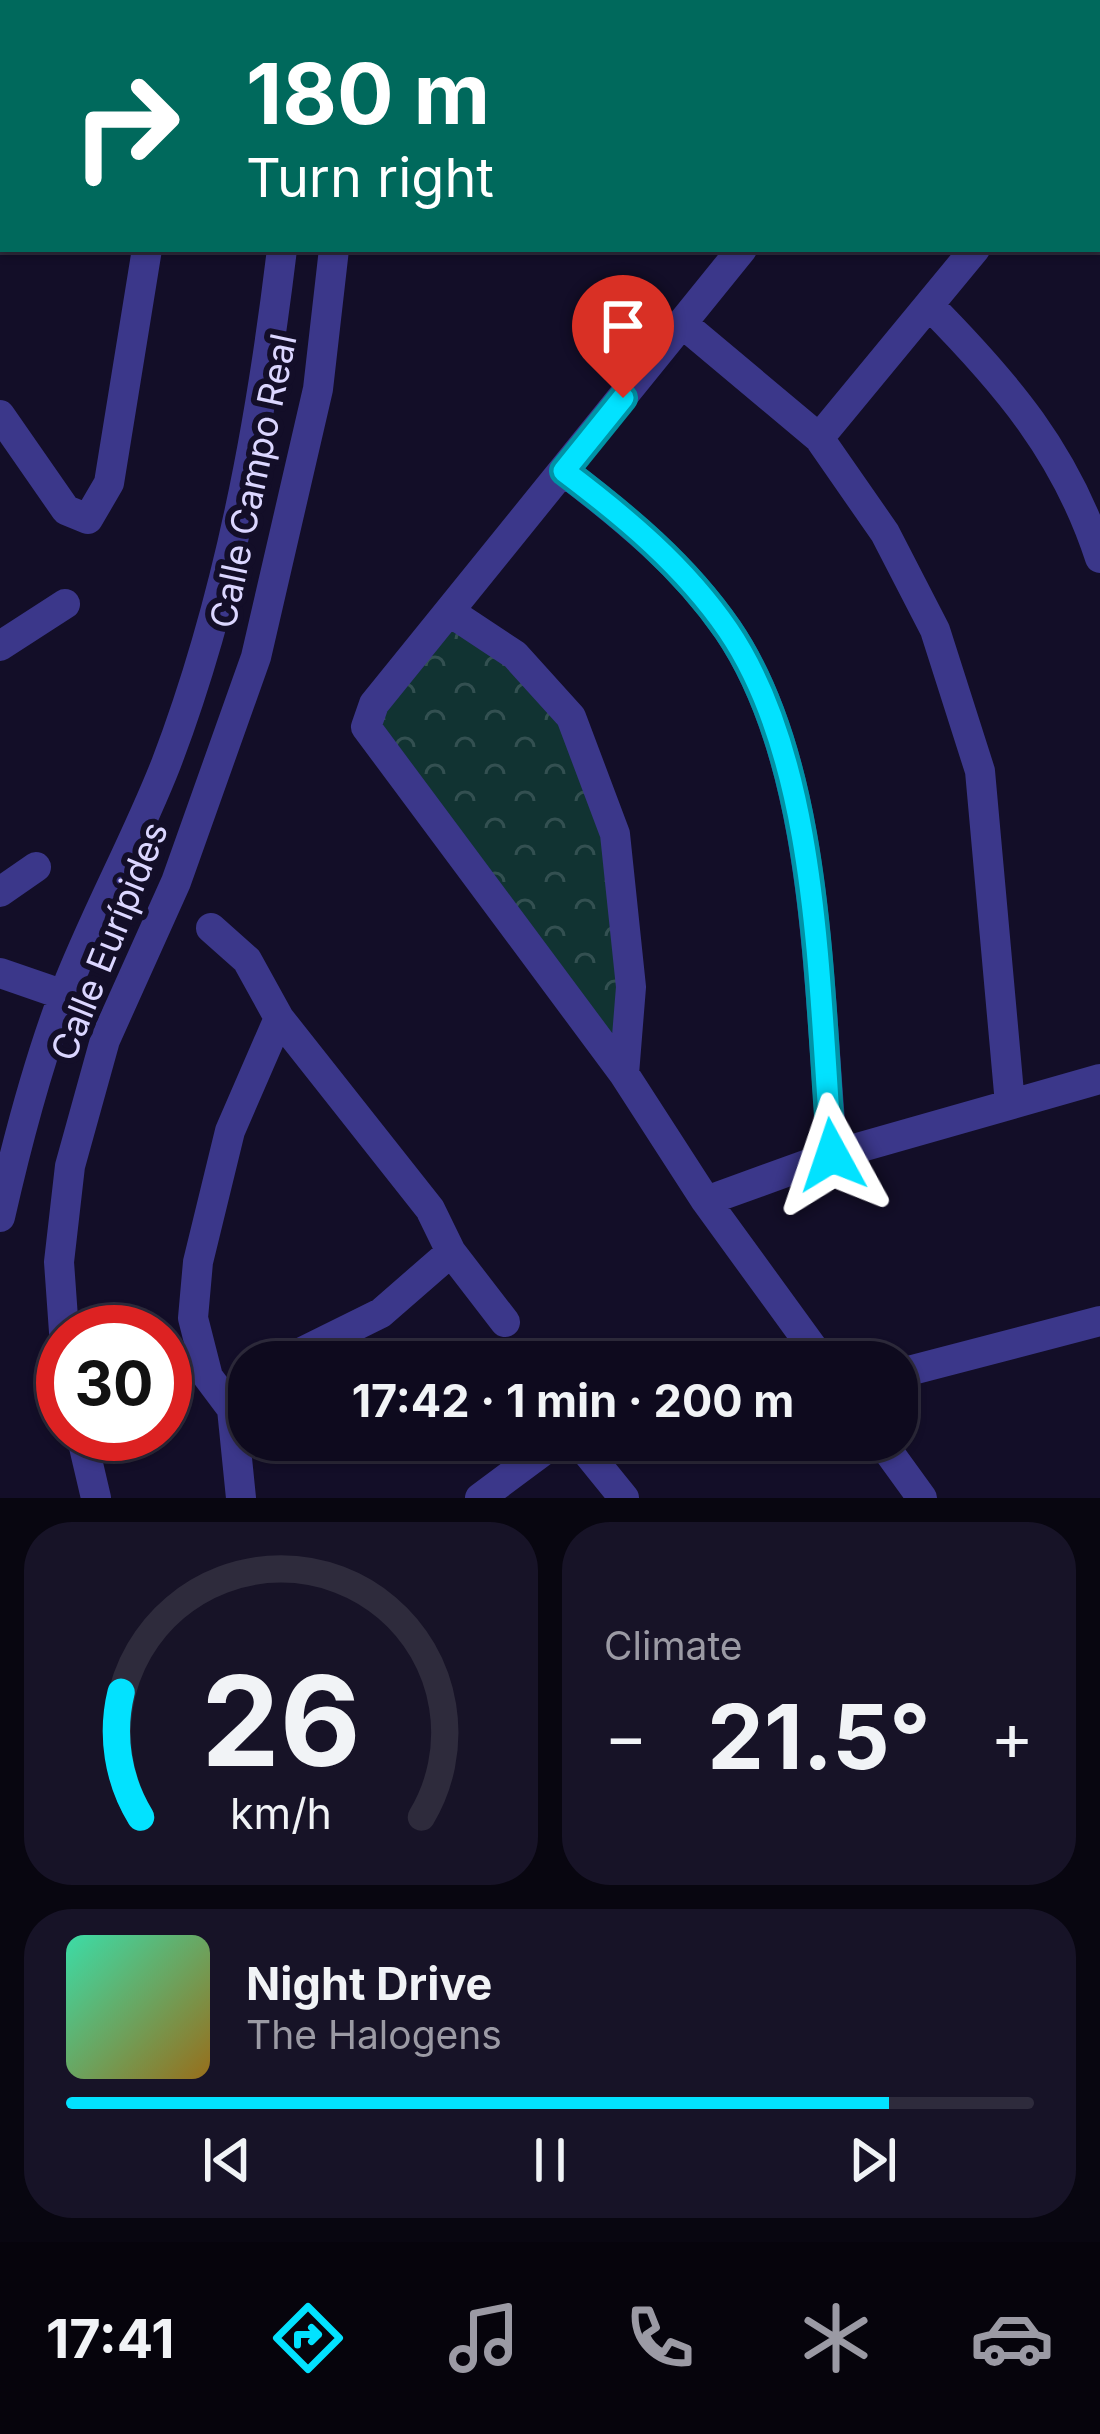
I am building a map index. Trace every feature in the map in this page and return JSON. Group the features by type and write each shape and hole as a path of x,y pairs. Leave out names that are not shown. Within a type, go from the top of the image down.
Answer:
{"street":[{"path":"0,415 66,510 88,519 109,483 147,252"},
{"name":"Calle Campo Real","path":"218,607 267,377 282,252"},
{"name":"Calle Campo Real","path":"256,657 318,389 334,252"},
{"path":"740,252 374,704 366,727 624,1074 706,1201 808,1341"},
{"path":"819,438 973,252"},
{"path":"930,306 1006,382 1080,496 1100,558"},
{"path":"682,324 819,438 885,533 935,630 980,771 1010,1104"},
{"path":"564,471 645,533 728,631 778,729 802,833 832,1155"},
{"path":"0,646 65,604"},
{"name":"Calle Eurípides","path":"0,1216 25,1111 64,995 166,762 218,607"},
{"path":"450,612 515,655 571,717 615,834 632,987 624,1074"},
{"name":"Calle Eurípides","path":"62,1305 59,1262 70,1166 105,1040 176,882 256,657"},
{"path":"124,862 176,882"},
{"path":"0,892 36,867"},
{"path":"211,928 247,961 279,1018 430,1209 451,1252 505,1322"},
{"path":"0,973 64,995"},
{"path":"228,1392 208,1377 193,1318 198,1262 230,1131 279,1018"},
{"path":"706,1201 832,1155 1100,1079"},
{"path":"324,1341 381,1313 451,1252"},
{"path":"918,1369 1100,1322"},
{"path":"87,1461 96,1498"},
{"path":"238,1497 239,1461"},
{"path":"480,1498 530,1461"},
{"path":"594,1461 624,1498"},
{"path":"895,1461 922,1498"}],"green space":[{"path":"450,612 571,717 615,834 624,1074 374,741 374,704"}],"route":[{"path":"623,398 564,471 645,533 728,631 778,729 802,833 832,1155"}]}
